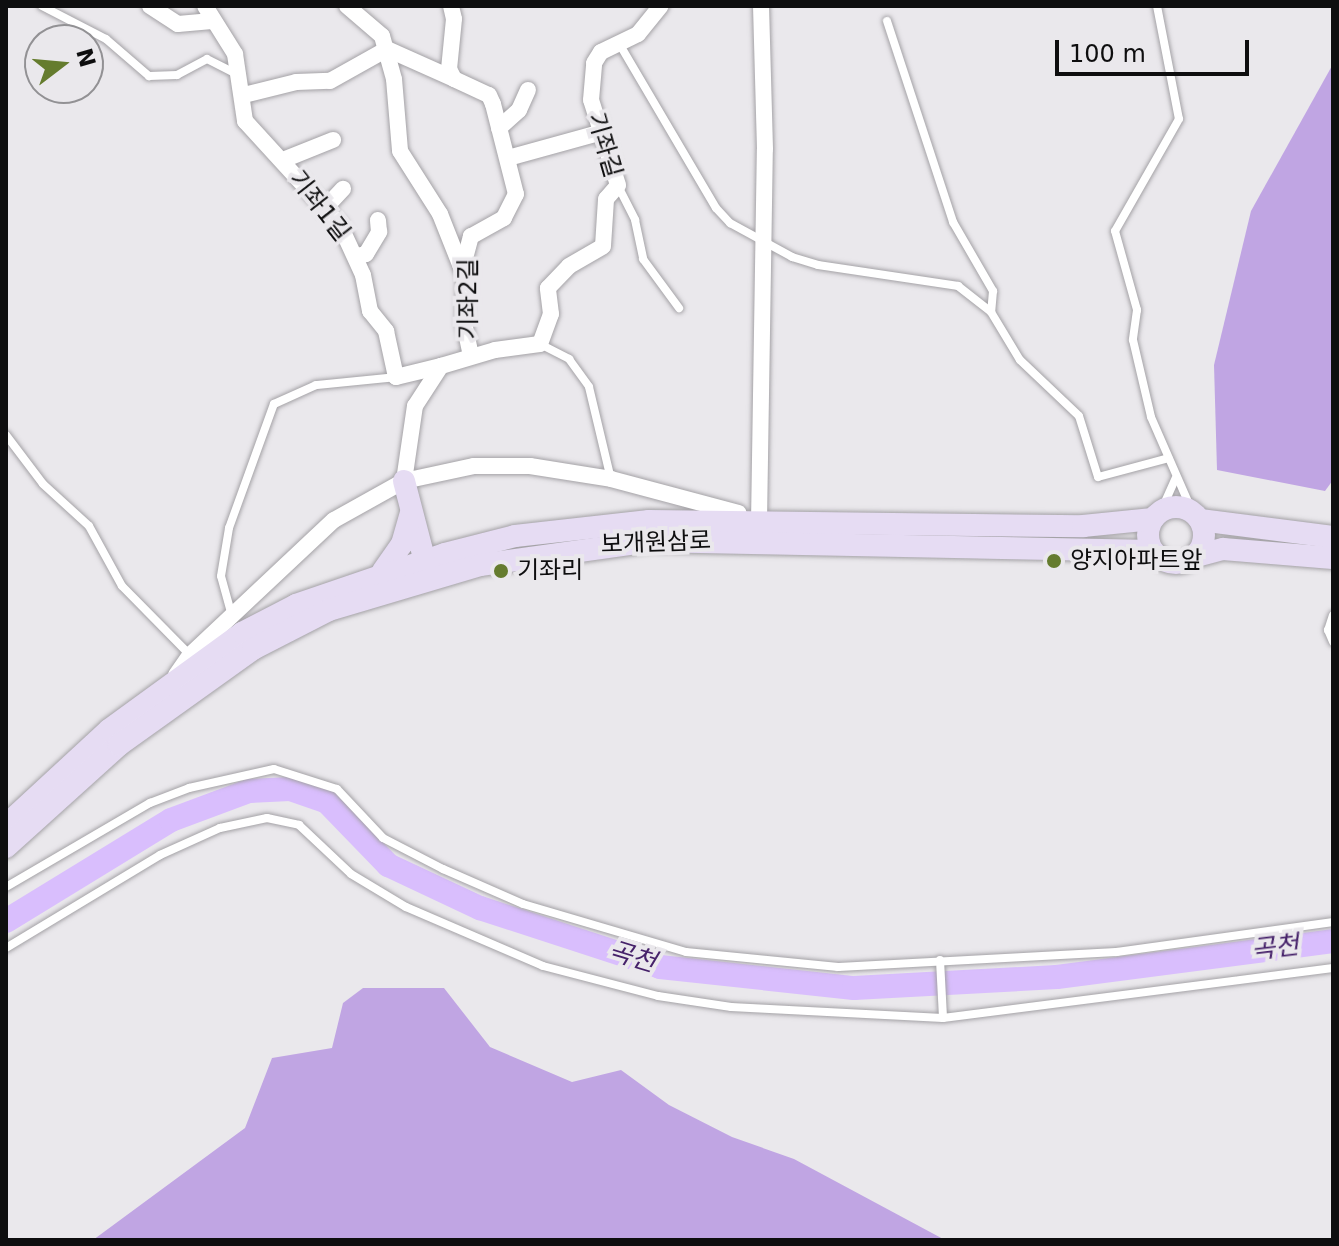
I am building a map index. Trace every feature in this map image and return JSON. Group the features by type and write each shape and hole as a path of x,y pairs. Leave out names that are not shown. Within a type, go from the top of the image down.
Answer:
{"main road":[{"path":"404,481 427,569"},
{"name":"보개원삼로","path":"6,847 119,745 253,649 329,610 471,548 515,536 607,525 760,518 1083,526 1157,515 1173,506 1196,516 1333,537"},
{"path":"411,511 434,535 471,548"},
{"path":"383,571 402,544 411,511"},
{"path":"1153,551 1148,533 1157,515"},
{"path":"1196,516 1205,540 1196,556"},
{"name":"보개원삼로","path":"6,825 109,730 172,682 269,618 383,571 427,569 650,541 1153,551 1173,564 1223,549 1333,558"}],"street":[{"path":"150,6 178,24 209,14"},
{"path":"347,6 374,25 387,49 400,151 440,214 465,278"},
{"path":"451,6 454,19 449,69 454,79"},
{"name":"기좌길","path":"540,344 551,314 548,288 569,266 603,246 606,199 618,185 591,100 594,63 601,52 638,34 661,6"},
{"path":"760,518 765,241 761,6"},
{"name":"기좌1길","path":"209,14 231,43 241,77 245,121 326,207 356,256 370,311 386,331 396,377"},
{"path":"244,95 296,82 330,81 387,49"},
{"name":"기좌2길","path":"387,49 489,95 515,180 514,206 471,236 465,278 466,344 471,356"},
{"path":"499,128 519,110 528,90"},
{"path":"508,158 599,133"},
{"path":"283,160 333,140"},
{"path":"326,207 343,189"},
{"path":"356,256 366,254 379,232 378,220"},
{"path":"396,377 471,356 540,344"},
{"path":"404,481 415,406 441,366"},
{"name":"보개원삼로","path":"172,682 190,655 334,520 404,481 501,464 611,479 721,511 760,518"}],"lane":[{"path":"42,6 106,39 149,76 177,75 207,59 241,77"},
{"path":"1157,6 1179,119 1115,231 1137,310 1133,340 1142,381 1176,478 1196,516"},
{"path":"887,21 953,222 993,291 991,312"},
{"path":"620,45 716,208 765,241 818,265 946,282 991,312 1020,360 1079,416 1098,477 1169,458"},
{"path":"618,185 635,220 643,259 679,308"},
{"path":"540,344 569,359 589,387 611,479"},
{"path":"232,616 221,576 229,528 274,404 316,385 396,377"},
{"path":"6,435 43,484 89,526 122,586 190,655"},
{"path":"1157,515 1176,478"},
{"path":"1333,615 1328,630 1333,642"},
{"path":"6,887 150,803 189,788 274,769 337,789 383,838 443,869 523,904 665,947 838,967 1117,952 1333,922"},
{"path":"6,948 160,855 220,828 267,818 299,825 351,874 406,907 543,966 599,983 731,1007 943,1018 1333,968"},
{"path":"940,960 943,1018"}],"shaded area":[{"path":"1333,64 1333,480 1325,491 1217,470 1214,365 1251,211"},
{"path":"363,988 444,988 490,1047 572,1082 621,1070 669,1105 732,1137 794,1159 945,1240 93,1240 245,1128 272,1058 332,1048 343,1003"}],"waterway":[{"name":"곡천","path":"6,921 171,820 249,791 290,789 327,802 388,865 480,908 660,967 854,988 1057,977 1333,941"}],"place":[{"name":"양지아파트앞","path":"1054,561"},
{"name":"기좌리","path":"501,571"}]}
